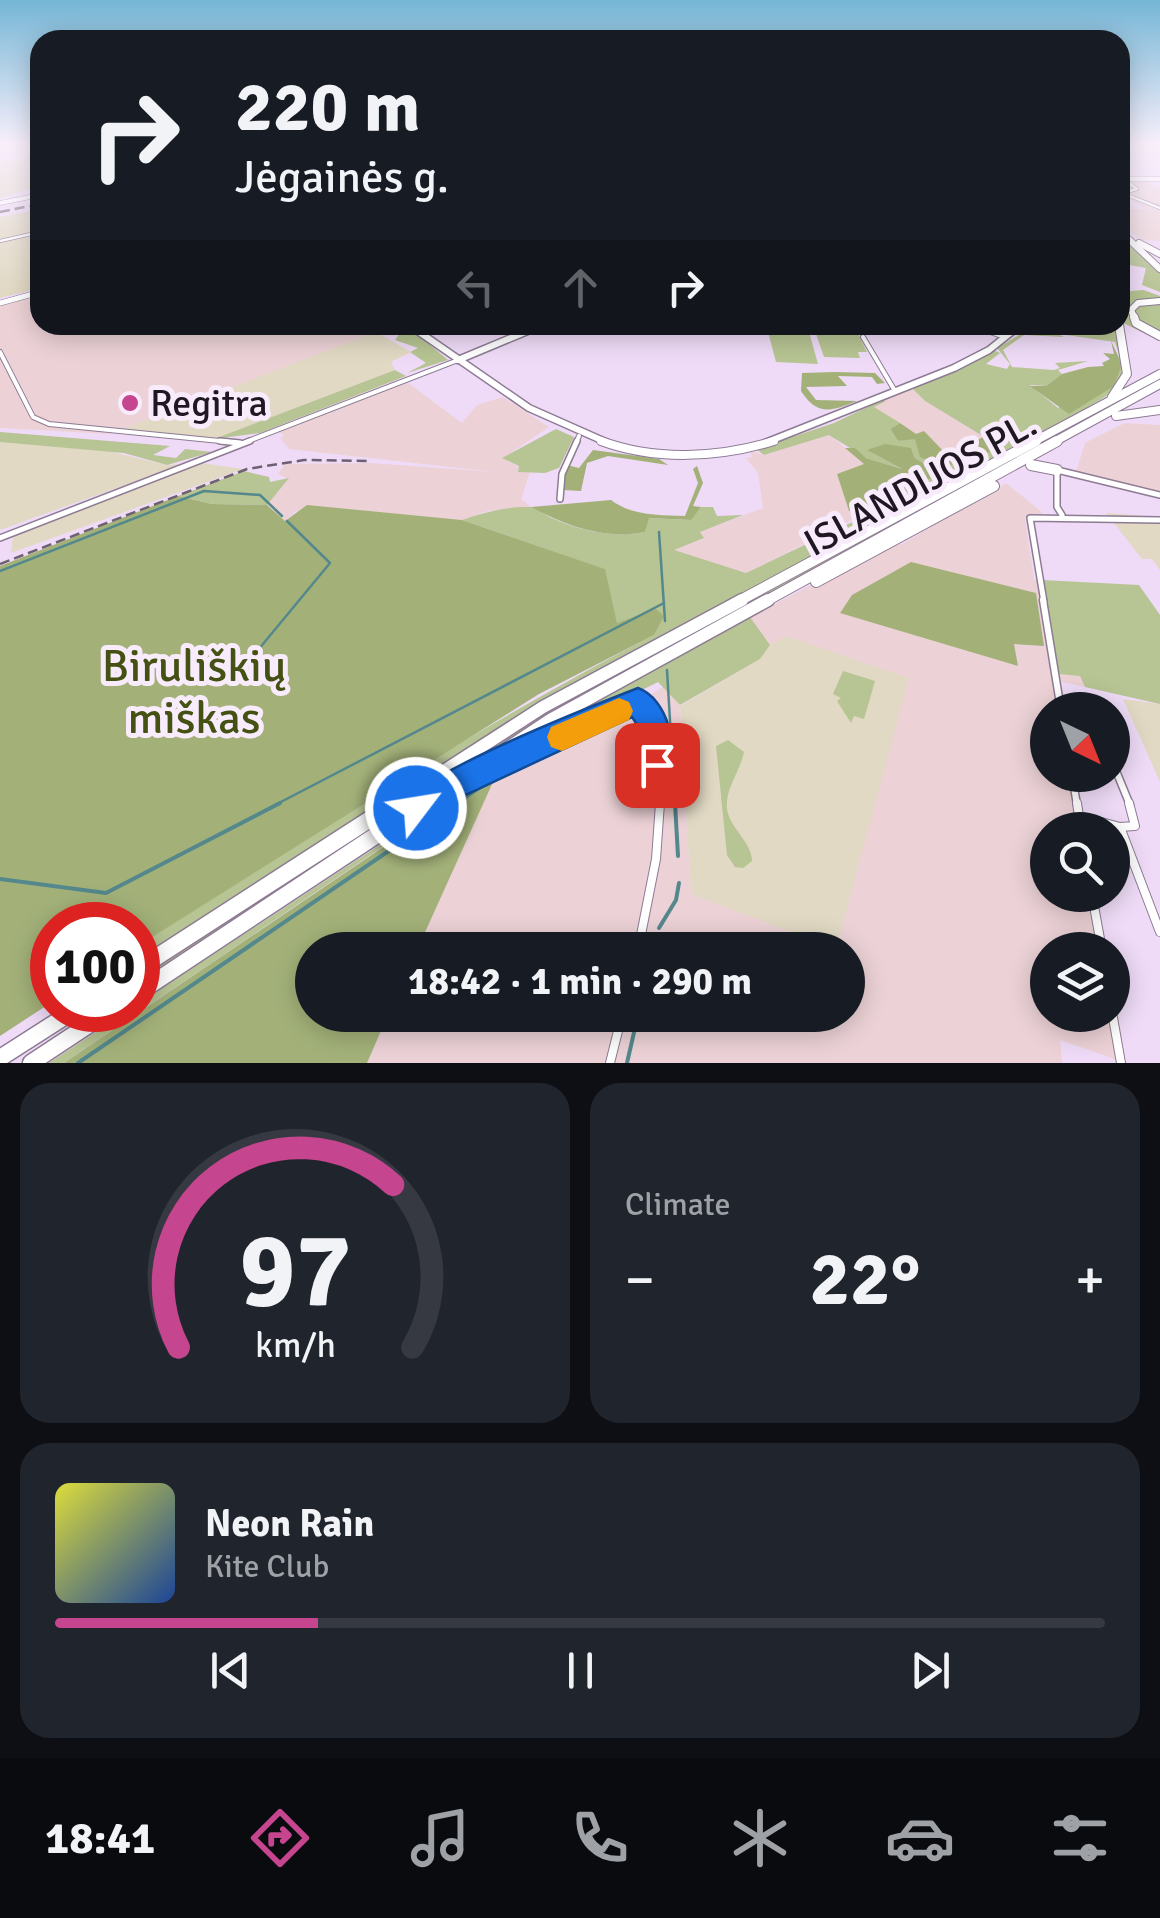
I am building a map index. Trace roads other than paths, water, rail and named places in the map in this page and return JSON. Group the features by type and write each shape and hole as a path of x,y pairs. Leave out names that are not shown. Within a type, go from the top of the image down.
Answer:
{"highway":[{"path":"1130,238 1160,254"},
{"path":"1130,238 1160,267"},
{"path":"1130,239 1160,267"},
{"path":"1160,301 1138,303 1131,314 1136,323 1160,336"},
{"path":"1104,404 1127,374 1121,335"},
{"name":"ISLANDIJOS PL.","path":"448,787 550,720 1160,374"},
{"name":"ISLANDIJOS PL.","path":"757,600 1160,384"},
{"path":"160,956 543,707 757,600 837,573 1116,416 1143,393"},
{"path":"1116,416 1160,410"},
{"path":"1046,457 1057,470"},
{"path":"1031,466 1057,470"},
{"path":"160,978 448,787 638,701"},
{"path":"0,1058 41,1032"},
{"path":"31,1063 78,1032"}],"main road":[{"path":"0,301 30,293"}],"street":[{"path":"0,202 30,196"},
{"path":"1130,196 1160,208"},
{"path":"0,241 30,234"},
{"path":"424,335 543,420 579,436 654,452 738,449 768,442 966,362 1009,335"},
{"path":"0,538 518,335"},
{"path":"998,335 1006,338"},
{"path":"863,337 895,391"},
{"path":"0,352 32,416 48,424 240,443"},
{"path":"560,500 562,474 579,436"},
{"path":"1062,514 1056,507 1057,470 1160,495"},
{"path":"1057,692 1030,518 1062,514 1160,520"},
{"path":"638,701 656,735 658,835 656,867 642,932"},
{"path":"1125,792 1135,818 1135,826 1130,827"},
{"path":"1130,854 1160,932"},
{"path":"610,1063 618,1032"},
{"path":"1116,1032 1121,1063"}],"waterway":[{"path":"0,571 204,491 260,495 282,516"},
{"path":"244,667 330,563 287,521"},
{"path":"659,532 664,603"},
{"path":"275,805 664,603"},
{"path":"664,603 665,621"},
{"path":"667,670 675,805"},
{"path":"455,805 501,774"},
{"path":"0,879 106,893 280,803"},
{"path":"78,1063 459,803"},
{"path":"675,803 678,856"},
{"path":"659,928 676,900 679,883"},
{"path":"627,1063 634,1032"}],"railway":[{"path":"0,212 30,206"},
{"path":"0,564 247,469 304,460 371,461"}],"place":[{"name":"Regitra","path":"130,403"}],"park label":[{"name":"Biruliškių miškas","path":"194,691"}]}
